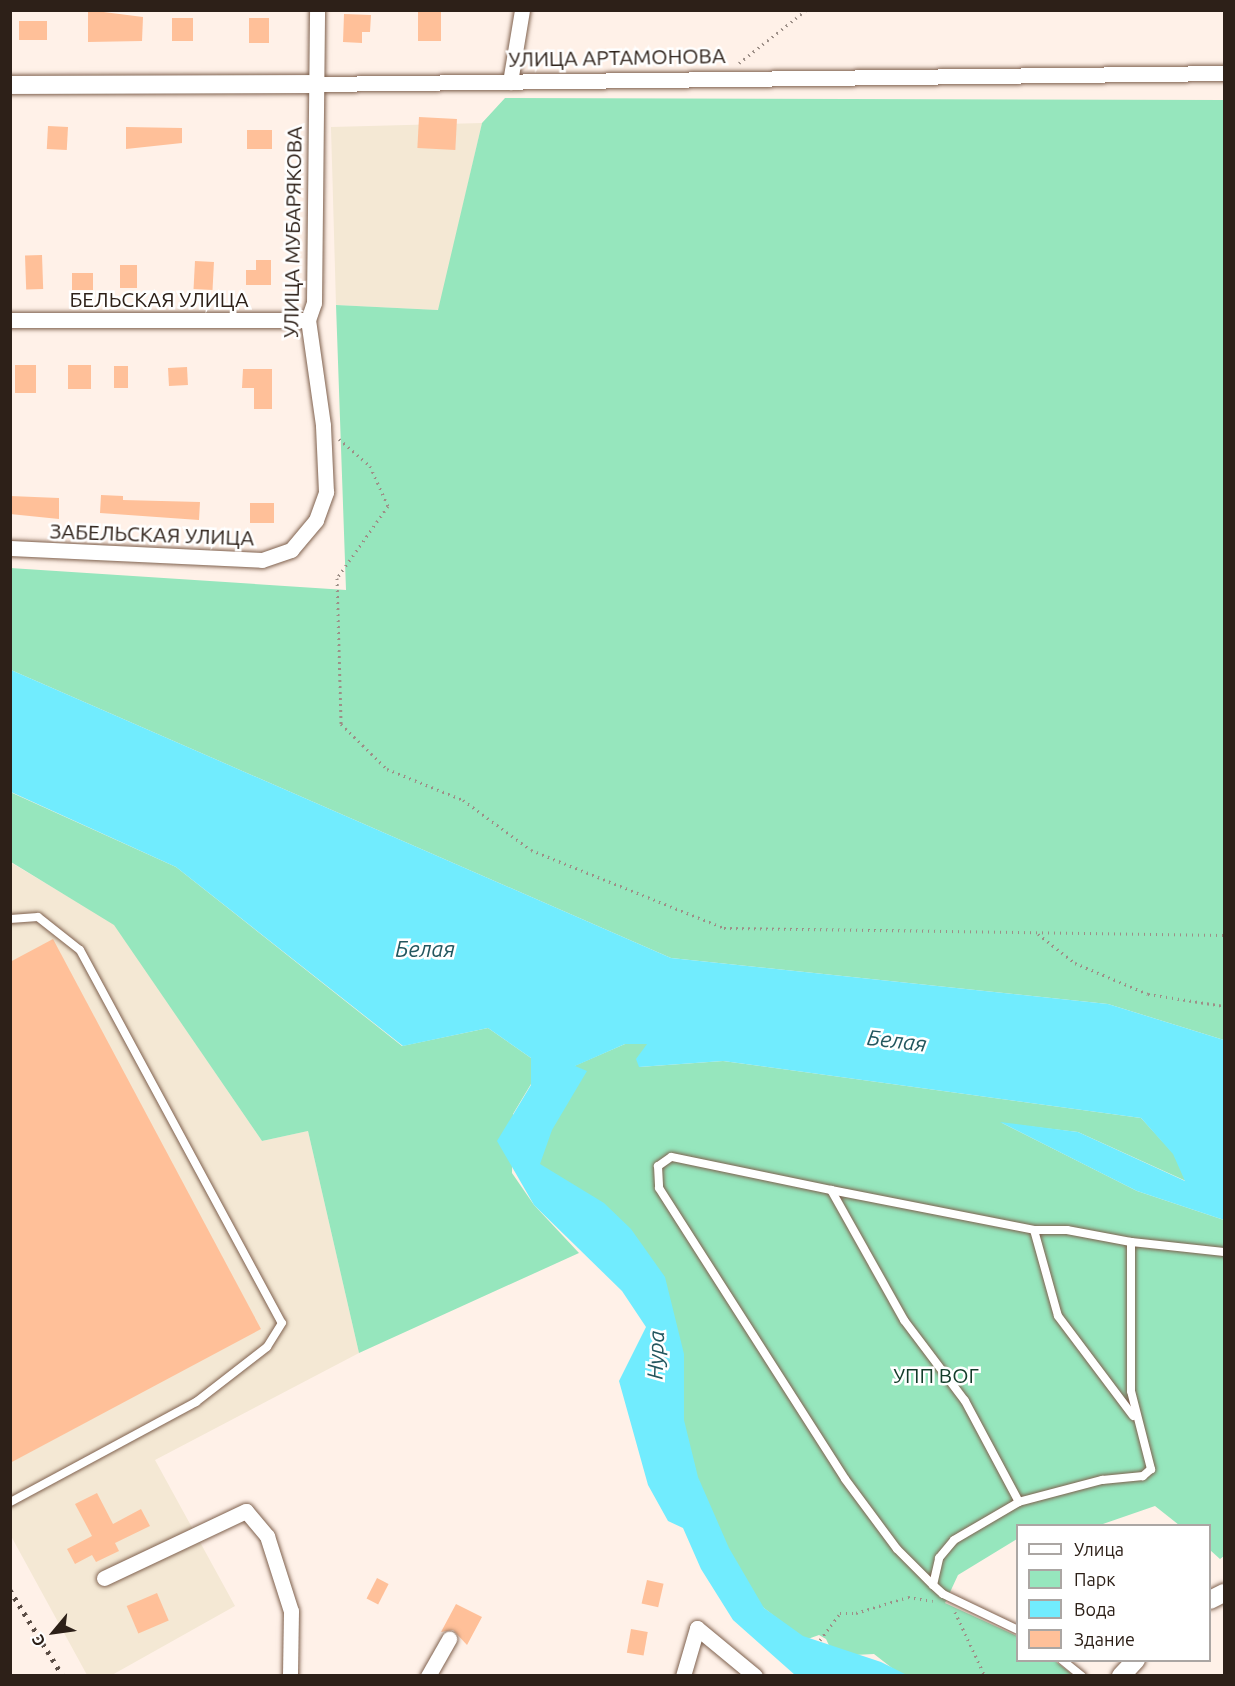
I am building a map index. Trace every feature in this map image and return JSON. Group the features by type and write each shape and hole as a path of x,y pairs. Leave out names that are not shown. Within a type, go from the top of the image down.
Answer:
{"street":[{"name":"УЛИЦА МУБАРЯКОВА","path":"291,550 316,520 326,492 323,425 308,321 314,303 317,10"},
{"path":"510,82 522,10"},
{"name":"УЛИЦА АРТАМОНОВА","path":"10,85 316,84 510,82 723,76 1224,73"},
{"name":"БЕЛЬСКАЯ УЛИЦА","path":"10,320 308,321"},
{"name":"ЗАБЕЛЬСКАЯ УЛИЦА","path":"10,548 262,560 291,550"},
{"path":"104,1578 246,1510 267,1536 291,1611 290,1676"},
{"path":"683,1676 697,1628 754,1676"},
{"path":"428,1676 449,1639"},
{"path":"1123,1675 1134,1662"}],"lane":[{"path":"10,919 38,917 80,950 282,1323 267,1347 196,1402 10,1502"},
{"path":"1016,1630 950,1599 897,1549 845,1479 659,1188 658,1166 670,1157 1034,1230 1067,1230 1131,1242 1224,1252"},
{"path":"831,1190 904,1320 965,1401 1019,1502"},
{"path":"1034,1230 1058,1316 1135,1418"},
{"path":"933,1585 939,1558 954,1540 1019,1502 1102,1480 1143,1476 1151,1469 1135,1418 1131,1391 1131,1242"},
{"path":"1064,1662 1082,1676"}],"path":[{"path":"723,76 806,10"},
{"path":"323,425 369,466 388,506 337,578 341,724 387,768 463,800 531,850 724,928 1224,935"},
{"path":"1036,933 1075,963 1148,994 1224,1006"},
{"path":"820,1640 840,1612 856,1613 908,1597 950,1599 985,1676"}],"shaded area":[{"path":"482,123 439,310 336,305 331,127"},
{"path":"10,862 114,924 262,1141 308,1131 359,1353 155,1460 235,1606 112,1675 87,1675 11,1536"}],"green space":[{"path":"505,98 1224,100 1224,1040 1108,1004 671,958 11,670 10,568 346,590 336,305 438,310 482,123"},
{"path":"10,792 176,867 402,1046 488,1028 531,1058 531,1084 513,1114 512,1173 534,1205 579,1253 359,1353 308,1131 262,1141 114,925 11,862"},
{"name":"УПП ВОГ","path":"625,1044 648,1044 639,1067 723,1061 1141,1118 1174,1154 1186,1181 1078,1132 1002,1123 1137,1191 1224,1220 1224,1556 1220,1559 1211,1551 1211,1524 1178,1524 1155,1506 1103,1524 1016,1524 1016,1540 958,1575 945,1603 1016,1636 1016,1662 1056,1662 1073,1675 901,1675 874,1654 834,1656 826,1639 819,1635 805,1640 750,1597 675,1461 676,1329 534,1168 574,1066"}],"water":[{"name":"Белая","path":"11,670 671,958 1108,1004 1224,1040 1224,1220 1137,1191 1000,1122 1078,1132 1185,1181 1173,1154 1141,1118 723,1061 639,1067 636,1059 647,1044 625,1044 575,1066 587,1071 552,1130 540,1164 604,1203 631,1229 665,1277 684,1354 684,1420 698,1477 729,1548 764,1608 803,1636 881,1662 907,1675 795,1675 733,1620 701,1569 683,1528 668,1521 648,1485 619,1381 646,1327 622,1291 534,1205 497,1141 531,1085 531,1058 488,1028 403,1046 176,867 11,792"}],"building":[{"path":"88,10 143,17 142,41 88,42"},
{"path":"418,10 441,10 441,41 418,41"},
{"path":"344,14 371,15 370,32 362,32 362,43 343,42"},
{"path":"172,18 193,18 193,41 172,41"},
{"path":"249,18 269,18 269,43 249,43"},
{"path":"19,21 47,21 47,40 19,40"},
{"path":"419,117 457,119 455,150 417,148"},
{"path":"48,126 68,127 67,150 47,149"},
{"path":"126,127 182,128 182,143 126,149"},
{"path":"247,130 272,130 272,149 247,149"},
{"path":"42,255 43,289 26,290 25,256"},
{"path":"256,260 271,260 271,285 246,285 246,270 256,270"},
{"path":"195,261 214,262 213,290 194,289"},
{"path":"120,265 137,265 137,288 120,288"},
{"path":"72,273 93,273 93,290 72,290"},
{"path":"15,365 36,365 36,393 15,393"},
{"path":"68,365 91,365 91,389 68,389"},
{"path":"114,366 128,366 128,388 114,388"},
{"path":"187,367 188,385 169,386 168,368"},
{"path":"243,369 272,369 272,409 254,409 254,388 242,388"},
{"path":"101,495 123,496 123,500 200,502 199,520 100,513"},
{"path":"10,496 59,498 59,519 10,514"},
{"path":"250,503 274,503 274,523 250,523"},
{"path":"53,939 261,1329 10,1463 10,962"},
{"path":"97,1493 113,1524 141,1509 150,1526 115,1543 119,1551 96,1562 92,1555 75,1564 67,1549 92,1536 75,1504"},
{"path":"377,1578 389,1584 378,1604 367,1598"},
{"path":"647,1580 664,1584 658,1607 642,1603"},
{"path":"157,1593 169,1621 138,1634 127,1606"},
{"path":"456,1604 482,1617 467,1645 453,1630 441,1632"},
{"path":"631,1629 648,1632 644,1656 627,1653"}],"railway":[{"path":"10,1590 63,1676"}],"water label":[{"name":"Нура","path":"655,1355"}]}
